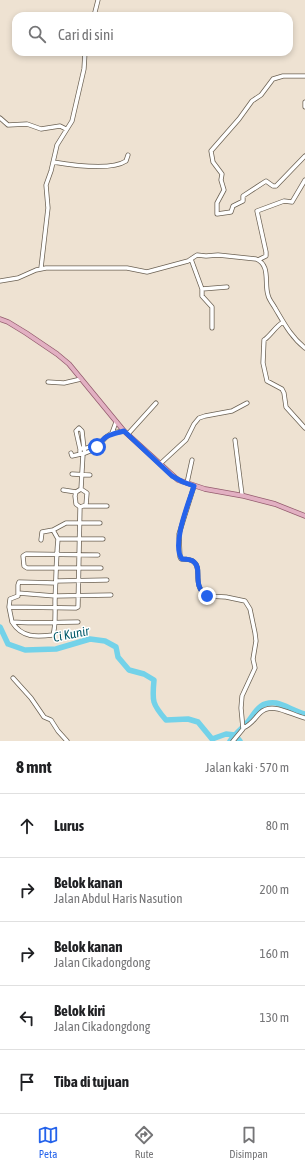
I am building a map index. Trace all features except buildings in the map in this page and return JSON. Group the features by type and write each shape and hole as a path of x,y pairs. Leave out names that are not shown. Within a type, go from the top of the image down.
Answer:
{"main road":[{"path":"0,319 26,333 69,364 126,433 172,476 194,486 242,495 275,504 305,516"}],"street":[{"path":"95,12 98,0"},
{"path":"41,268 48,208 46,187 57,145 72,118 84,69 85,56"},
{"path":"305,76 284,76 273,79 261,95 252,101 239,119 211,151 213,162 221,172 221,180 224,190 217,203 217,214 231,212 233,206 243,202 243,196 266,181 273,186 276,186 305,156"},
{"path":"305,102 305,107"},
{"path":"0,118 8,125 27,124 41,129 60,126 66,130"},
{"path":"53,162 92,166 109,166 123,163 126,161 128,155"},
{"path":"0,281 18,278 41,268 127,268 147,272 200,255 218,255 258,260 265,257 266,252 257,211 284,201 292,202 305,180"},
{"path":"191,259 202,289 202,296 211,306 213,311 212,328"},
{"path":"258,260 264,266 268,295 289,331 305,348"},
{"path":"202,289 227,287"},
{"path":"283,322 264,340 263,365 267,381 282,389 284,392 286,408 305,428"},
{"path":"48,382 64,383 81,379"},
{"path":"112,433 126,433 156,403"},
{"path":"160,464 187,439 193,426 199,418 230,412 247,403"},
{"path":"82,451 95,445 97,446 112,433 116,422"},
{"path":"81,489 82,474 82,451 82,431 79,428 76,430 82,451"},
{"path":"235,440 242,495"},
{"path":"187,483 192,460"},
{"path":"72,474 90,475"},
{"path":"194,486 179,534 179,556 182,559 195,562 198,583 207,596 226,597 245,601 250,610 255,633 253,659 255,668 242,696 241,708 243,727"},
{"path":"64,490 76,492 81,489"},
{"path":"9,606 55,608 78,607 80,522 82,506 86,503 87,494 81,489"},
{"path":"76,492 76,504 82,506 107,506"},
{"path":"41,540 42,532 53,530 64,524 100,522"},
{"path":"53,530 58,539 57,569 56,582 55,596 54,634 25,635 16,628 12,622 9,600 18,596 18,585 20,581 56,582 107,580"},
{"path":"58,539 103,539"},
{"path":"98,555 25,554 23,556 24,566 26,568 101,568"},
{"path":"18,594 79,597 111,595"},
{"path":"12,622 78,622"},
{"path":"13,678 31,698 44,717 50,720 67,741"},
{"path":"233,741 243,727 248,726 262,711 271,708 305,718"}],"waterway":[{"name":"Ci Kunir","path":"0,627 8,644 25,650 56,649 90,639 105,641 116,647 118,657 129,670 144,674 154,680 154,702 166,720 188,719 198,722 212,739 226,734 235,735 240,741"},
{"path":"230,741 247,723 258,708 266,704 280,704 305,714"}],"route":[{"path":"97,447 112,433 124,431 172,476 194,486 179,534 179,553 182,559 195,562 197,566 198,583 202,591 207,596"}]}
